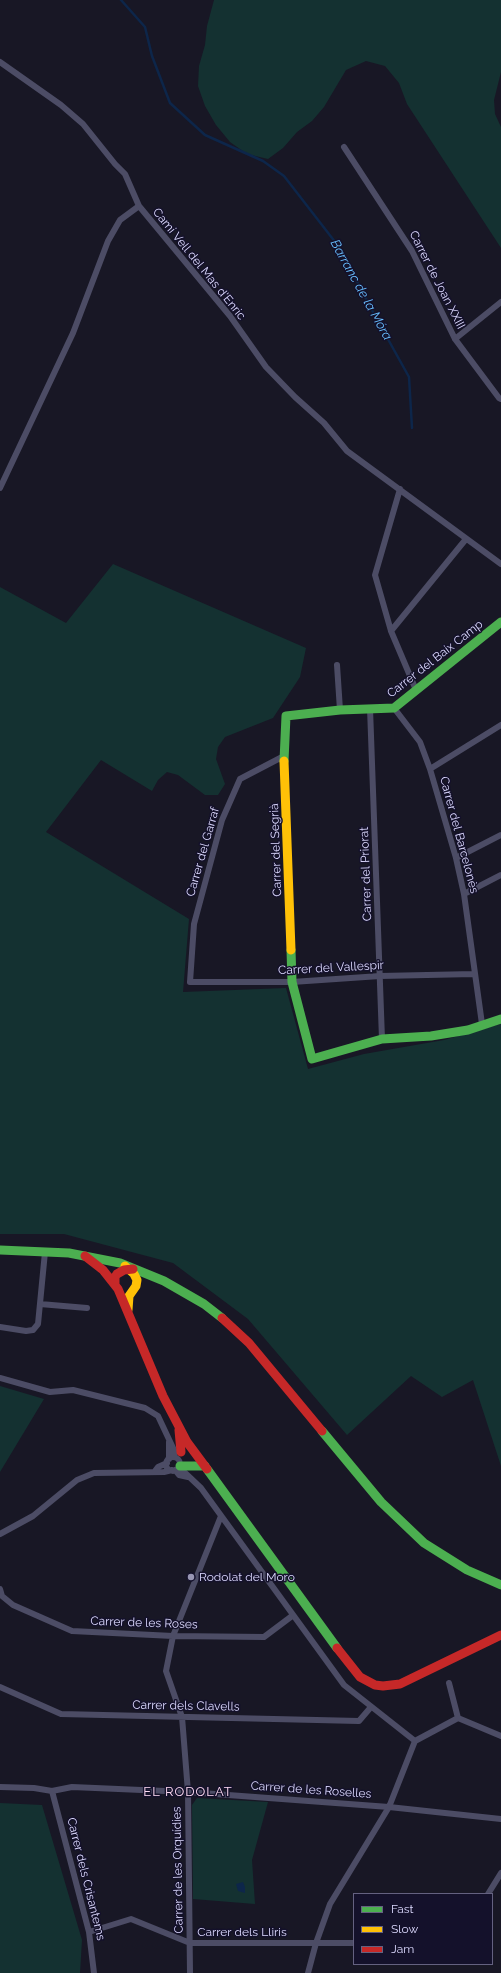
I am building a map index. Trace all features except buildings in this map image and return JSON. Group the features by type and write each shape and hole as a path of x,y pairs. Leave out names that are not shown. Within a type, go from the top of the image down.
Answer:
{"main road":[{"name":"Carrer del Baix Camp","path":"286,716 340,710 394,708 501,622"},
{"name":"Carrer del Segrià","path":"286,716 284,756 292,982 312,1058 382,1039"},
{"path":"382,1039 438,1035 468,1030 482,1024 501,1019"},
{"path":"0,1250 85,1256 120,1263 164,1281 204,1304 225,1320 249,1343 381,1502 406,1527 424,1543 448,1559 499,1585"},
{"path":"85,1256 103,1270 117,1287 163,1396 179,1428 204,1466 353,1669 368,1681 383,1686 400,1684 500,1635"},
{"path":"120,1263 134,1274 134,1287 129,1296 128,1310"},
{"path":"117,1287 117,1274 128,1269 140,1270"},
{"path":"117,1287 128,1292 147,1280 164,1281"},
{"path":"176,1463 179,1428"},
{"path":"176,1463 194,1451"},
{"path":"176,1463 194,1451"},
{"path":"176,1463 204,1466"}],"street":[{"path":"0,62 60,105 83,124 115,164 125,174 138,206"},
{"name":"Carrer de Joan XXIII","path":"344,147 412,251 455,339 501,399"},
{"name":"Camí Vell del Mas d'Enric","path":"0,488 74,333 108,241 120,220 138,206 230,316 266,367 295,397 324,423 347,451 501,564"},
{"path":"455,339 501,302"},
{"path":"400,489 375,575 391,631 416,690"},
{"path":"391,631 466,539"},
{"path":"337,665 340,710"},
{"name":"Carrer del Priorat","path":"370,708 382,1039"},
{"name":"Carrer del Barcelonès","path":"394,708 420,742 430,769 456,858 464,894 482,1024"},
{"path":"430,769 501,725"},
{"name":"Carrer del Garraf","path":"190,982 194,924 222,820 240,779 284,756"},
{"path":"456,858 501,835"},
{"path":"464,894 501,875"},
{"name":"Carrer del Vallespir","path":"190,982 292,982 380,976 474,974"},
{"path":"0,1327 26,1331 33,1330 38,1324 45,1252"},
{"path":"40,1304 86,1308"},
{"path":"0,1378 50,1392 73,1390 145,1408 158,1416 174,1450 179,1475 188,1477 201,1488 292,1616 344,1685 415,1742"},
{"path":"0,1534 33,1516 77,1480 94,1473 155,1471 176,1463"},
{"name":"Carrer de les Orquídies","path":"190,1973 188,1792 182,1717 166,1671 173,1636 221,1516"},
{"name":"Carrer de les Roses","path":"0,1589 2,1596 13,1605 72,1631 173,1636 264,1637 292,1616"},
{"path":"449,1682 458,1718"},
{"name":"Carrer dels Clavells","path":"0,1687 61,1714 359,1721 371,1706"},
{"path":"458,1718 501,1736"},
{"path":"308,1973 316,1943 330,1904 389,1807 415,1742 458,1718"},
{"name":"Carrer de les Roselles","path":"0,1787 34,1788 52,1791 72,1787 188,1792 389,1807 501,1819"},
{"name":"Carrer dels Crisantems","path":"52,1791 89,1932 94,1973"},
{"path":"489,1893 501,1873"},
{"name":"Carrer dels Lliris","path":"89,1932 131,1919 190,1943 353,1943"}],"green space":[{"path":"214,0 501,0 501,72 494,100 495,114 501,127 501,248 407,104 399,83 385,66 366,61 346,70 324,107 312,121 297,132 283,148 268,159 247,154 230,142 216,125 205,106 198,86 199,66"},
{"path":"113,564 306,648 300,677 273,718 225,737 218,747 216,759 225,784 218,795 205,795 178,775 167,772 158,780 152,791 101,760 46,832 189,919 183,992 286,988 308,1069 364,1054 444,1040 501,1024 501,1466 473,1380 442,1397 411,1376 347,1435 248,1319 173,1263 64,1234 0,1234 0,587 66,623"},
{"path":"0,1386 44,1399 0,1472"},
{"path":"197,1798 268,1802 252,1860 255,1904 193,1899 192,1805"},
{"path":"0,1803 42,1805 82,1940 80,1973 0,1973"}],"water":[{"path":"243,1882 245,1893 238,1891 236,1884"}],"waterway":[{"name":"Barranc de la Móra","path":"121,0 145,27 152,56 170,103 205,135 263,161 284,176 339,247 409,377 412,428"}],"traffic: fast":[{"path":"284,761 286,716 340,710 394,708 501,622"},
{"path":"291,950 292,982 312,1059 382,1039 431,1036 468,1030 501,1019"},
{"path":"0,1250 69,1253 120,1263 164,1281 204,1304 222,1318"},
{"path":"322,1431 381,1502 424,1543 467,1570 501,1585"},
{"path":"180,1466 205,1466"},
{"path":"207,1469 337,1648"}],"traffic: slow":[{"path":"284,761 291,950"},
{"path":"125,1266 134,1274 137,1280 136,1286 129,1296 128,1310"}],"traffic: jam":[{"path":"85,1256 103,1270 118,1289 163,1396 187,1442 207,1469"},
{"path":"115,1285 115,1277 117,1274 124,1270 133,1269"},
{"path":"222,1318 249,1343 322,1431"},
{"path":"179,1430 181,1452"},
{"path":"337,1648 360,1677 375,1685 383,1686 400,1684 501,1635"}],"place":[{"name":"Rodolat del Moro","path":"191,1577"}],"district":[{"name":"EL RODOLAT","path":"188,1792"}]}
